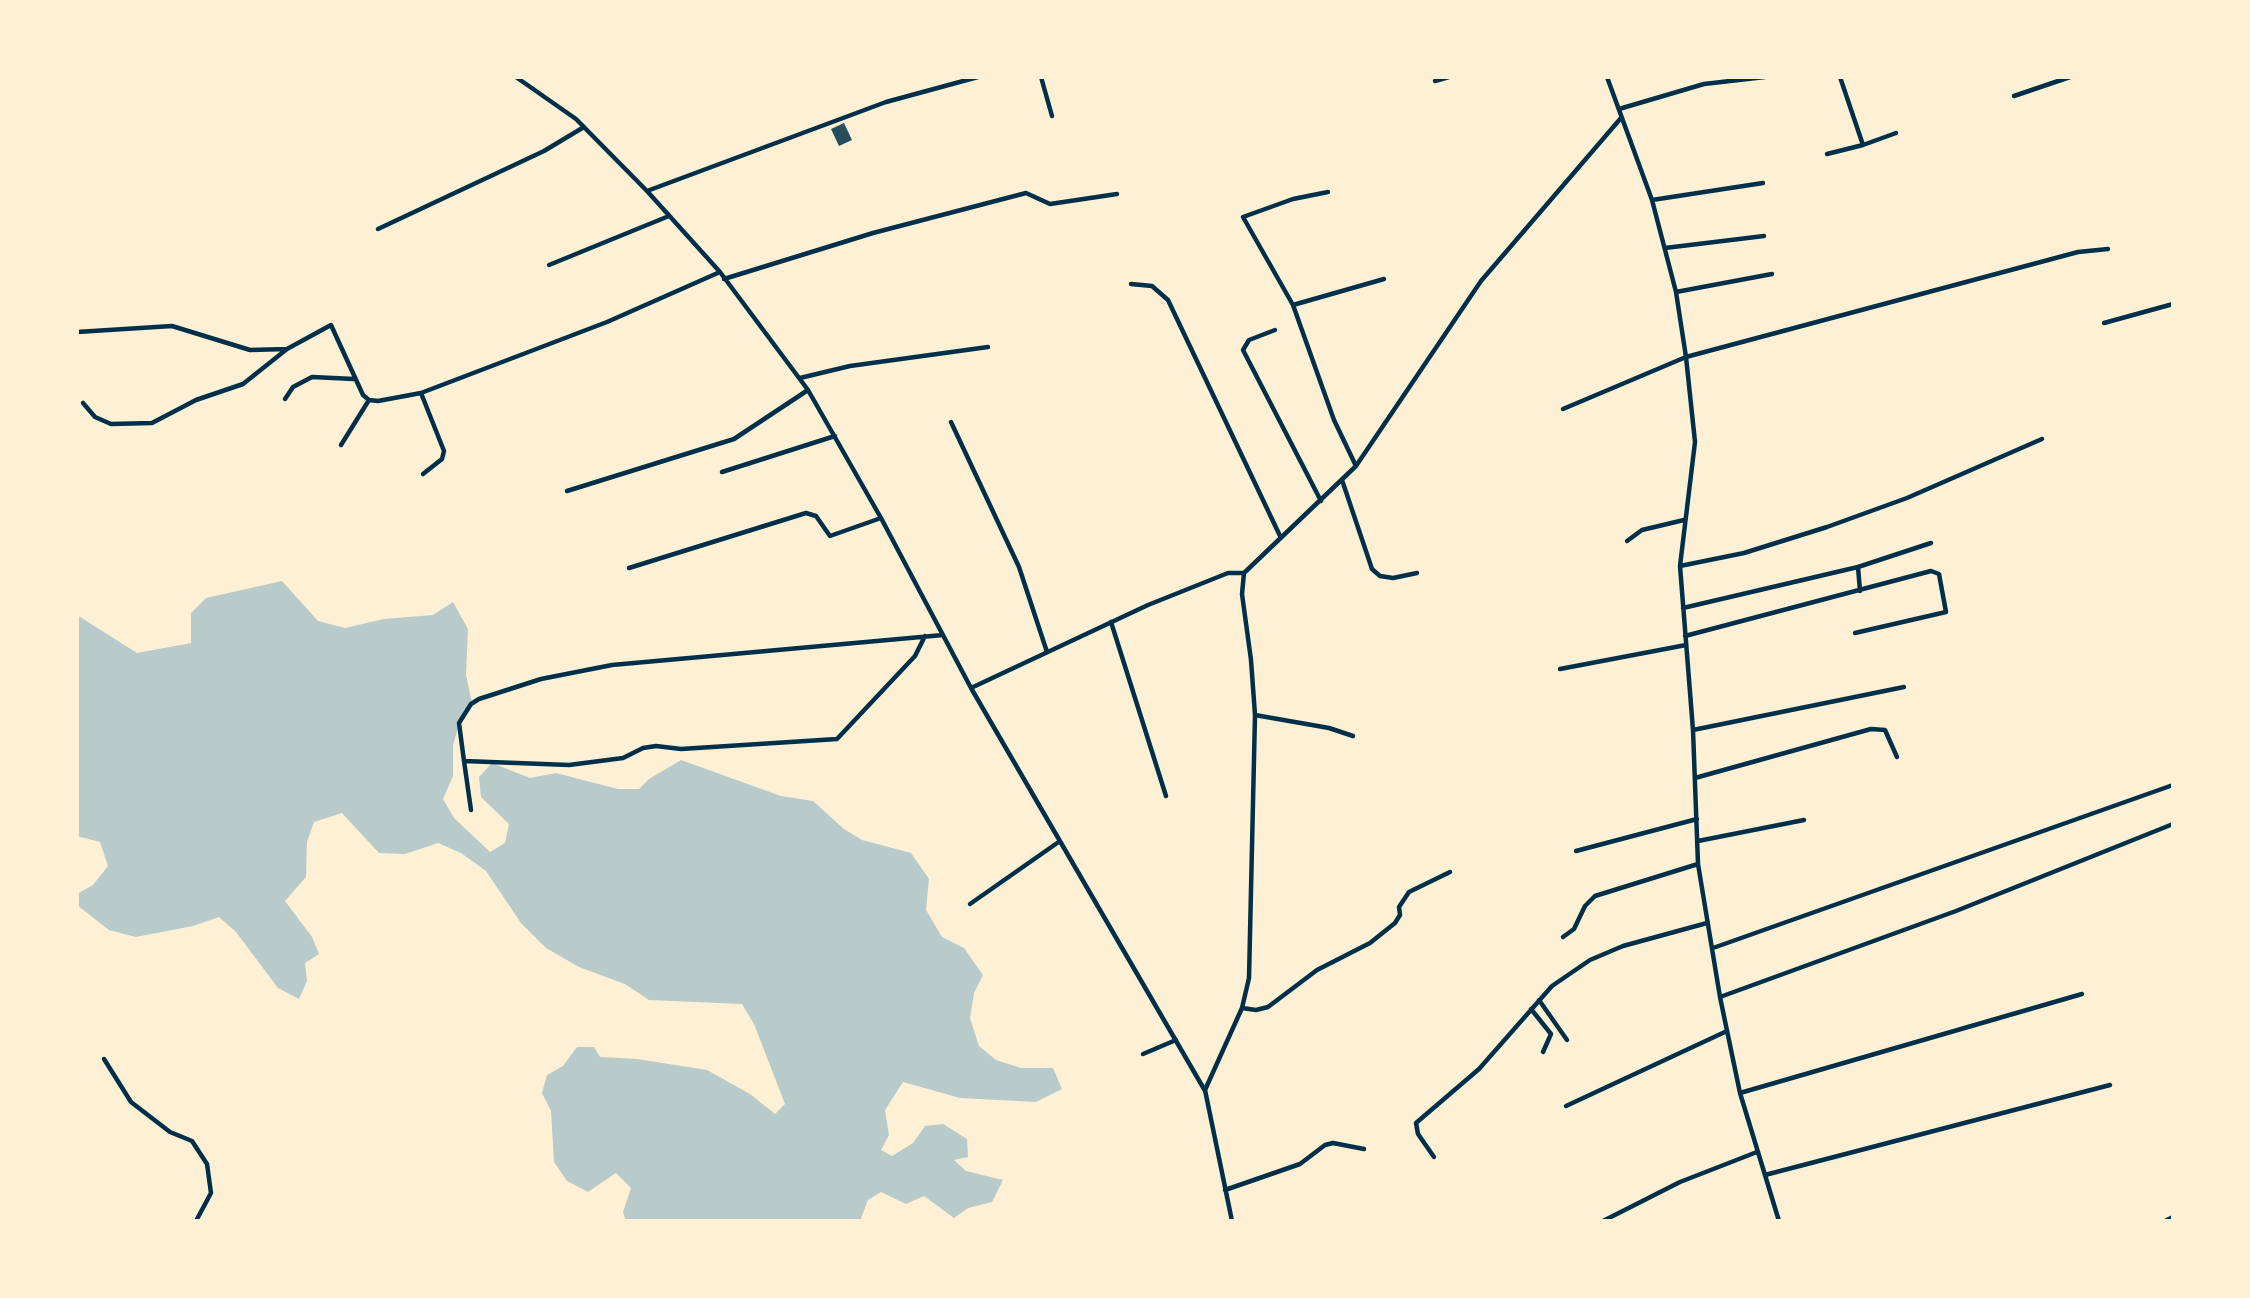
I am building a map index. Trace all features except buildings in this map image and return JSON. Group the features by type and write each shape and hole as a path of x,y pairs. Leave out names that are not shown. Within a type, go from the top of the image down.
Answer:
{"street":[{"path":"516,77 584,127 647,191 719,272 808,390 881,518 971,688 1205,1090 1232,1221"},
{"path":"647,191 886,102 978,77"},
{"path":"1041,77 1052,116"},
{"path":"1435,81 1449,77"},
{"path":"1607,77 1652,200 1676,292 1686,357 1695,442 1684,520 1681,566 1693,730 1698,864 1720,997 1740,1093 1778,1221"},
{"path":"1619,109 1704,84 1765,77"},
{"path":"1840,77 1863,145"},
{"path":"2014,96 2070,77"},
{"path":"1205,1090 1242,1008 1249,978 1255,715 1242,594 1244,573 1356,466 1481,281 1621,118"},
{"path":"378,229 544,151 584,127"},
{"path":"1827,155 1896,133"},
{"path":"1652,200 1763,183"},
{"path":"1328,192 1293,199 1243,217 1293,304 1334,421 1356,466"},
{"path":"724,279 873,233 1026,193 1050,204 1117,194"},
{"path":"549,265 670,216"},
{"path":"1665,248 1764,236"},
{"path":"1563,409 1686,357 2078,252 2108,249"},
{"path":"369,400 421,393 607,322 719,272"},
{"path":"1676,292 1772,274"},
{"path":"1293,304 1384,279"},
{"path":"1131,284 1152,286 1168,300 1281,538"},
{"path":"2104,323 2173,304"},
{"path":"77,332 172,326 250,350 287,349"},
{"path":"83,403 95,417 111,424 152,423 196,400 243,384 287,349 331,326 354,379 369,400"},
{"path":"1275,330 1249,340 1243,350 1321,501"},
{"path":"800,378 850,366 988,347"},
{"path":"285,399 293,387 312,377 354,379"},
{"path":"568,491 734,439 808,390"},
{"path":"421,393 444,451 442,459 423,474"},
{"path":"341,445 369,400"},
{"path":"951,422 1019,567 1046,652"},
{"path":"722,472 835,436"},
{"path":"1681,566 1744,553 1827,527 1907,498 2042,439"},
{"path":"1342,480 1372,569 1380,576 1393,578 1417,573"},
{"path":"629,568 806,513 816,516 830,537 881,518"},
{"path":"1627,541 1642,530 1684,520"},
{"path":"1683,608 1858,567 1931,544"},
{"path":"1858,567 1860,591"},
{"path":"1685,636 1936,572 1947,608 1943,614 1855,633"},
{"path":"971,688 1111,622 1228,573 1244,573"},
{"path":"1111,622 1166,796"},
{"path":"471,810 459,723 471,704 479,699 541,679 612,665 943,635"},
{"path":"464,761 569,765 623,758 643,747 664,746 681,749 837,739 915,656 925,636"},
{"path":"1560,668 1686,645"},
{"path":"1693,730 1904,687"},
{"path":"1255,715 1329,728 1353,736"},
{"path":"1695,778 1871,729 1885,730 1897,757"},
{"path":"1713,948 2173,785"},
{"path":"1576,851 1697,819"},
{"path":"1698,841 1804,820"},
{"path":"1720,997 1956,911 2173,824"},
{"path":"971,904 1060,841"},
{"path":"1563,937 1574,929 1585,906 1594,896 1698,864"},
{"path":"1242,1008 1256,1010 1269,1007 1317,970 1378,937 1395,923 1400,915 1399,907 1409,892 1450,872"},
{"path":"1434,1157 1418,1134 1416,1123 1479,1069 1552,986 1590,960 1623,946 1707,923"},
{"path":"1740,1093 2082,994"},
{"path":"1539,1000 1567,1040"},
{"path":"1531,1009 1551,1034 1543,1052"},
{"path":"1566,1106 1727,1031"},
{"path":"1143,1054 1176,1040"},
{"path":"104,1059 131,1102 170,1132 191,1141 207,1164 211,1193 196,1221"},
{"path":"1765,1175 2109,1085"},
{"path":"1225,1190 1300,1164 1325,1145 1333,1143 1364,1149"},
{"path":"1603,1221 1680,1182 1757,1152"},
{"path":"2165,1221 2173,1217"}],"shaded area":[{"path":"282,581 318,621 345,628 384,619 433,615 453,602 468,629 466,675 472,703 459,725 453,745 453,776 443,799 454,818 490,852 505,843 509,824 481,797 479,777 492,763 530,778 556,773 618,789 639,789 649,779 681,760 781,796 813,801 844,829 862,840 911,853 929,879 926,910 942,937 964,948 983,975 974,993 970,1018 979,1046 996,1060 1021,1068 1053,1068 1062,1089 1036,1102 960,1098 903,1082 885,1110 889,1135 881,1150 892,1156 913,1143 925,1126 943,1124 967,1139 968,1157 954,1160 966,1171 1003,1180 992,1202 968,1208 954,1218 924,1196 906,1204 881,1192 868,1200 860,1221 626,1221 623,1212 631,1188 616,1173 588,1192 567,1181 554,1162 551,1111 542,1093 547,1075 563,1066 577,1047 594,1047 600,1057 637,1059 707,1070 750,1094 775,1114 785,1104 754,1024 742,1004 649,1000 625,984 579,967 546,948 521,923 486,871 461,853 438,843 405,854 379,853 342,813 314,822 307,842 306,877 285,901 312,937 319,954 305,963 307,981 299,999 278,988 236,932 219,917 193,926 136,937 109,930 77,905 77,894 93,885 108,866 100,842 77,836 77,615 137,653 191,643 191,613 206,598"}]}
